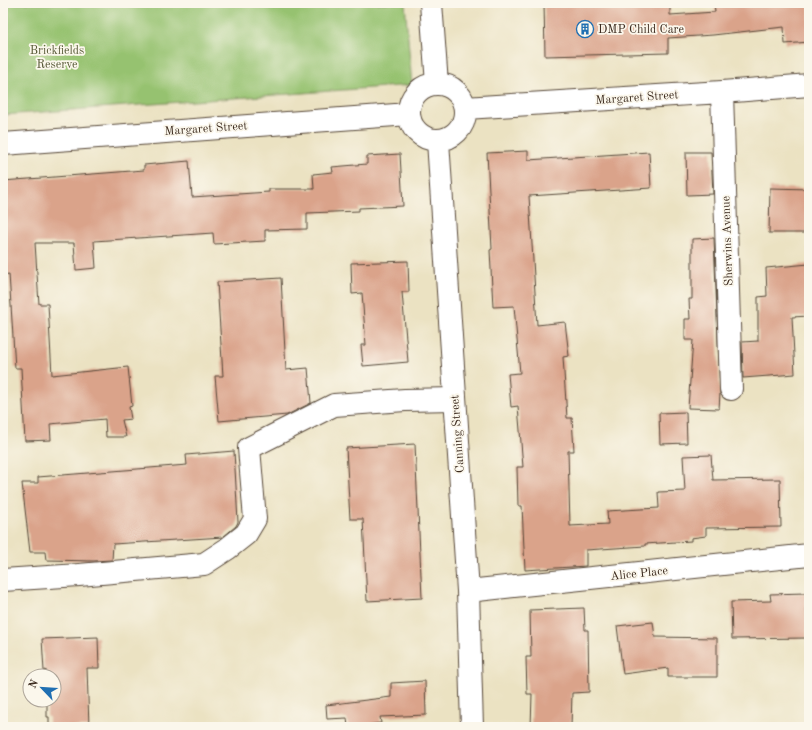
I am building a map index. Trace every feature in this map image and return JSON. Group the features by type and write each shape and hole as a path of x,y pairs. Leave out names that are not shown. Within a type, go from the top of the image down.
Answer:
{"street":[{"path":"431,3 436,84"},
{"path":"436,84 452,88 460,97 465,108 465,118 462,127 456,134 447,139 438,141 421,136 415,130 409,114 410,105 417,93 428,86 436,84"},
{"name":"Margaret Street","path":"465,108 809,85"},
{"name":"Sherwins Avenue","path":"722,92 731,389"},
{"name":"Margaret Street","path":"3,144 409,114"},
{"name":"Canning Street","path":"438,141 468,591 472,727"},
{"path":"3,580 204,564 246,534 255,519 249,448 334,405 405,400 455,399"},
{"name":"Alice Place","path":"468,591 809,556"}],"green space":[{"name":"Brickfields Reserve","path":"3,3 405,3 412,85 3,115"}],"building":[{"path":"544,3 655,3 670,8 670,15 715,12 714,3 809,3 809,42 785,44 784,27 713,35 668,38 668,53 545,56"},
{"path":"528,151 528,160 649,152 651,188 529,196 537,325 565,322 569,356 563,357 567,418 572,418 574,451 568,451 570,526 608,524 607,511 659,508 658,492 685,491 683,456 711,455 713,480 780,479 781,527 706,528 706,536 691,538 691,541 586,550 586,566 525,570 522,506 518,506 517,467 523,467 518,406 511,407 508,374 520,373 514,306 493,307 490,250 492,249 487,153"},
{"path":"686,152 711,152 713,194 687,195"},
{"path":"400,154 403,206 359,208 359,211 307,213 307,229 265,230 265,241 214,244 213,233 94,241 96,268 76,270 74,243 35,243 39,304 48,304 52,375 128,367 132,406 129,407 131,419 122,420 126,437 106,437 105,419 50,424 51,440 25,441 21,368 15,368 9,274 3,275 3,181 144,170 144,165 189,161 192,197 269,192 269,189 314,189 313,174 333,172 332,167 367,164 367,156"},
{"path":"770,188 809,189 809,233 769,233"},
{"path":"714,238 720,393 719,409 688,408 693,340 685,340 685,319 690,319 689,299 692,299 692,239"},
{"path":"408,261 409,292 402,292 408,362 363,366 361,345 366,345 362,293 352,294 351,263"},
{"path":"809,264 809,316 792,317 795,374 743,378 742,342 758,341 758,297 767,296 766,268"},
{"path":"281,278 286,370 308,368 311,403 287,415 219,421 215,376 223,376 217,282"},
{"path":"686,412 687,443 660,444 659,413"},
{"path":"415,444 422,598 367,601 363,519 350,519 346,448"},
{"path":"234,451 238,522 236,526 223,537 113,544 112,560 46,560 45,552 30,552 22,483 38,483 38,477 187,465 186,455"},
{"path":"806,593 807,638 732,639 731,602 771,601 770,594"},
{"path":"584,608 585,630 588,630 589,692 572,693 571,727 531,727 532,694 527,694 526,657 531,657 530,610"},
{"path":"653,622 655,637 717,638 717,677 668,677 668,668 623,674 617,626"},
{"path":"98,637 99,668 87,668 89,727 49,727 47,708 62,708 62,668 44,668 42,639"},
{"path":"425,681 426,715 380,717 381,723 352,727 348,727 347,718 327,719 326,705 391,697 391,683"}],"place":[{"name":"DMP Child Care","path":"585,29"}]}
